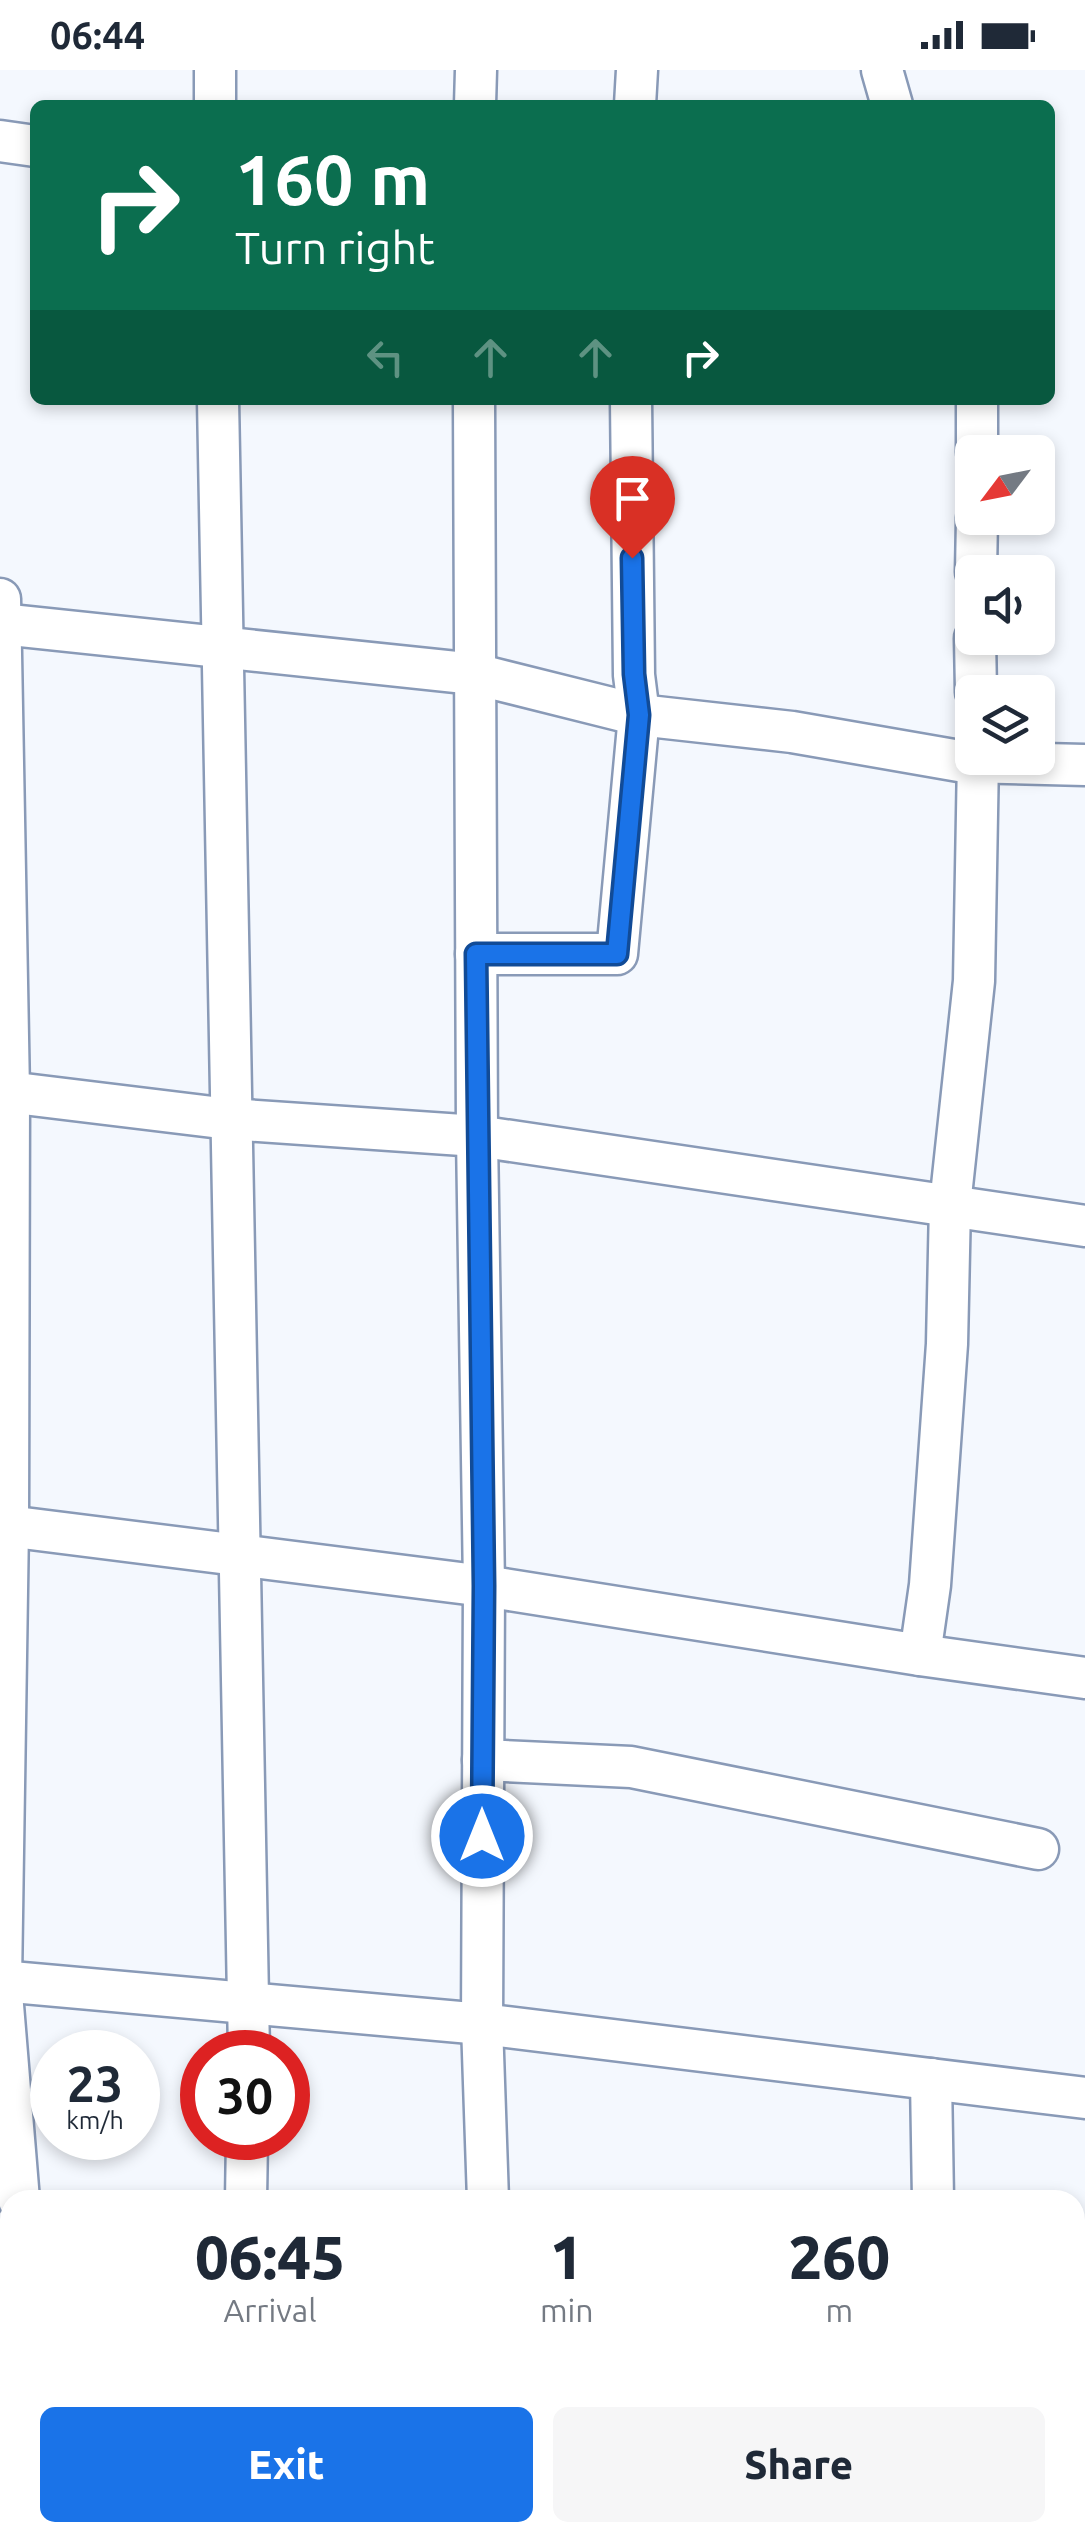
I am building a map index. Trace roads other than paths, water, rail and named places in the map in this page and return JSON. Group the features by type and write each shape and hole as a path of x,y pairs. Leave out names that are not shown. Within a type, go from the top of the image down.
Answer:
{"street":[{"path":"214,100 215,70"},
{"path":"476,70 476,100"},
{"path":"634,100 637,70"},
{"path":"882,70 891,100"},
{"path":"0,141 30,145"},
{"path":"218,405 249,2030"},
{"path":"474,405 477,1136 484,1586 482,2024 488,2190"},
{"path":"476,954 617,954 639,715 634,674 631,405"},
{"path":"977,405 978,435"},
{"path":"17,2190 0,1980 4,1525 1,616 222,647 475,674 639,715 792,732 955,757"},
{"path":"1055,764 1085,765"},
{"path":"920,1656 930,1585 947,1344 950,1204 974,981 978,775"},
{"path":"4,1092 229,1118 477,1136 1085,1226"},
{"path":"4,1525 484,1586 920,1656 1085,1678"},
{"path":"483,1760 631,1767 1038,1850"},
{"path":"0,1980 482,2024 1085,2098"},
{"path":"931,2079 933,2190"},
{"path":"246,2190 247,2160"}]}
